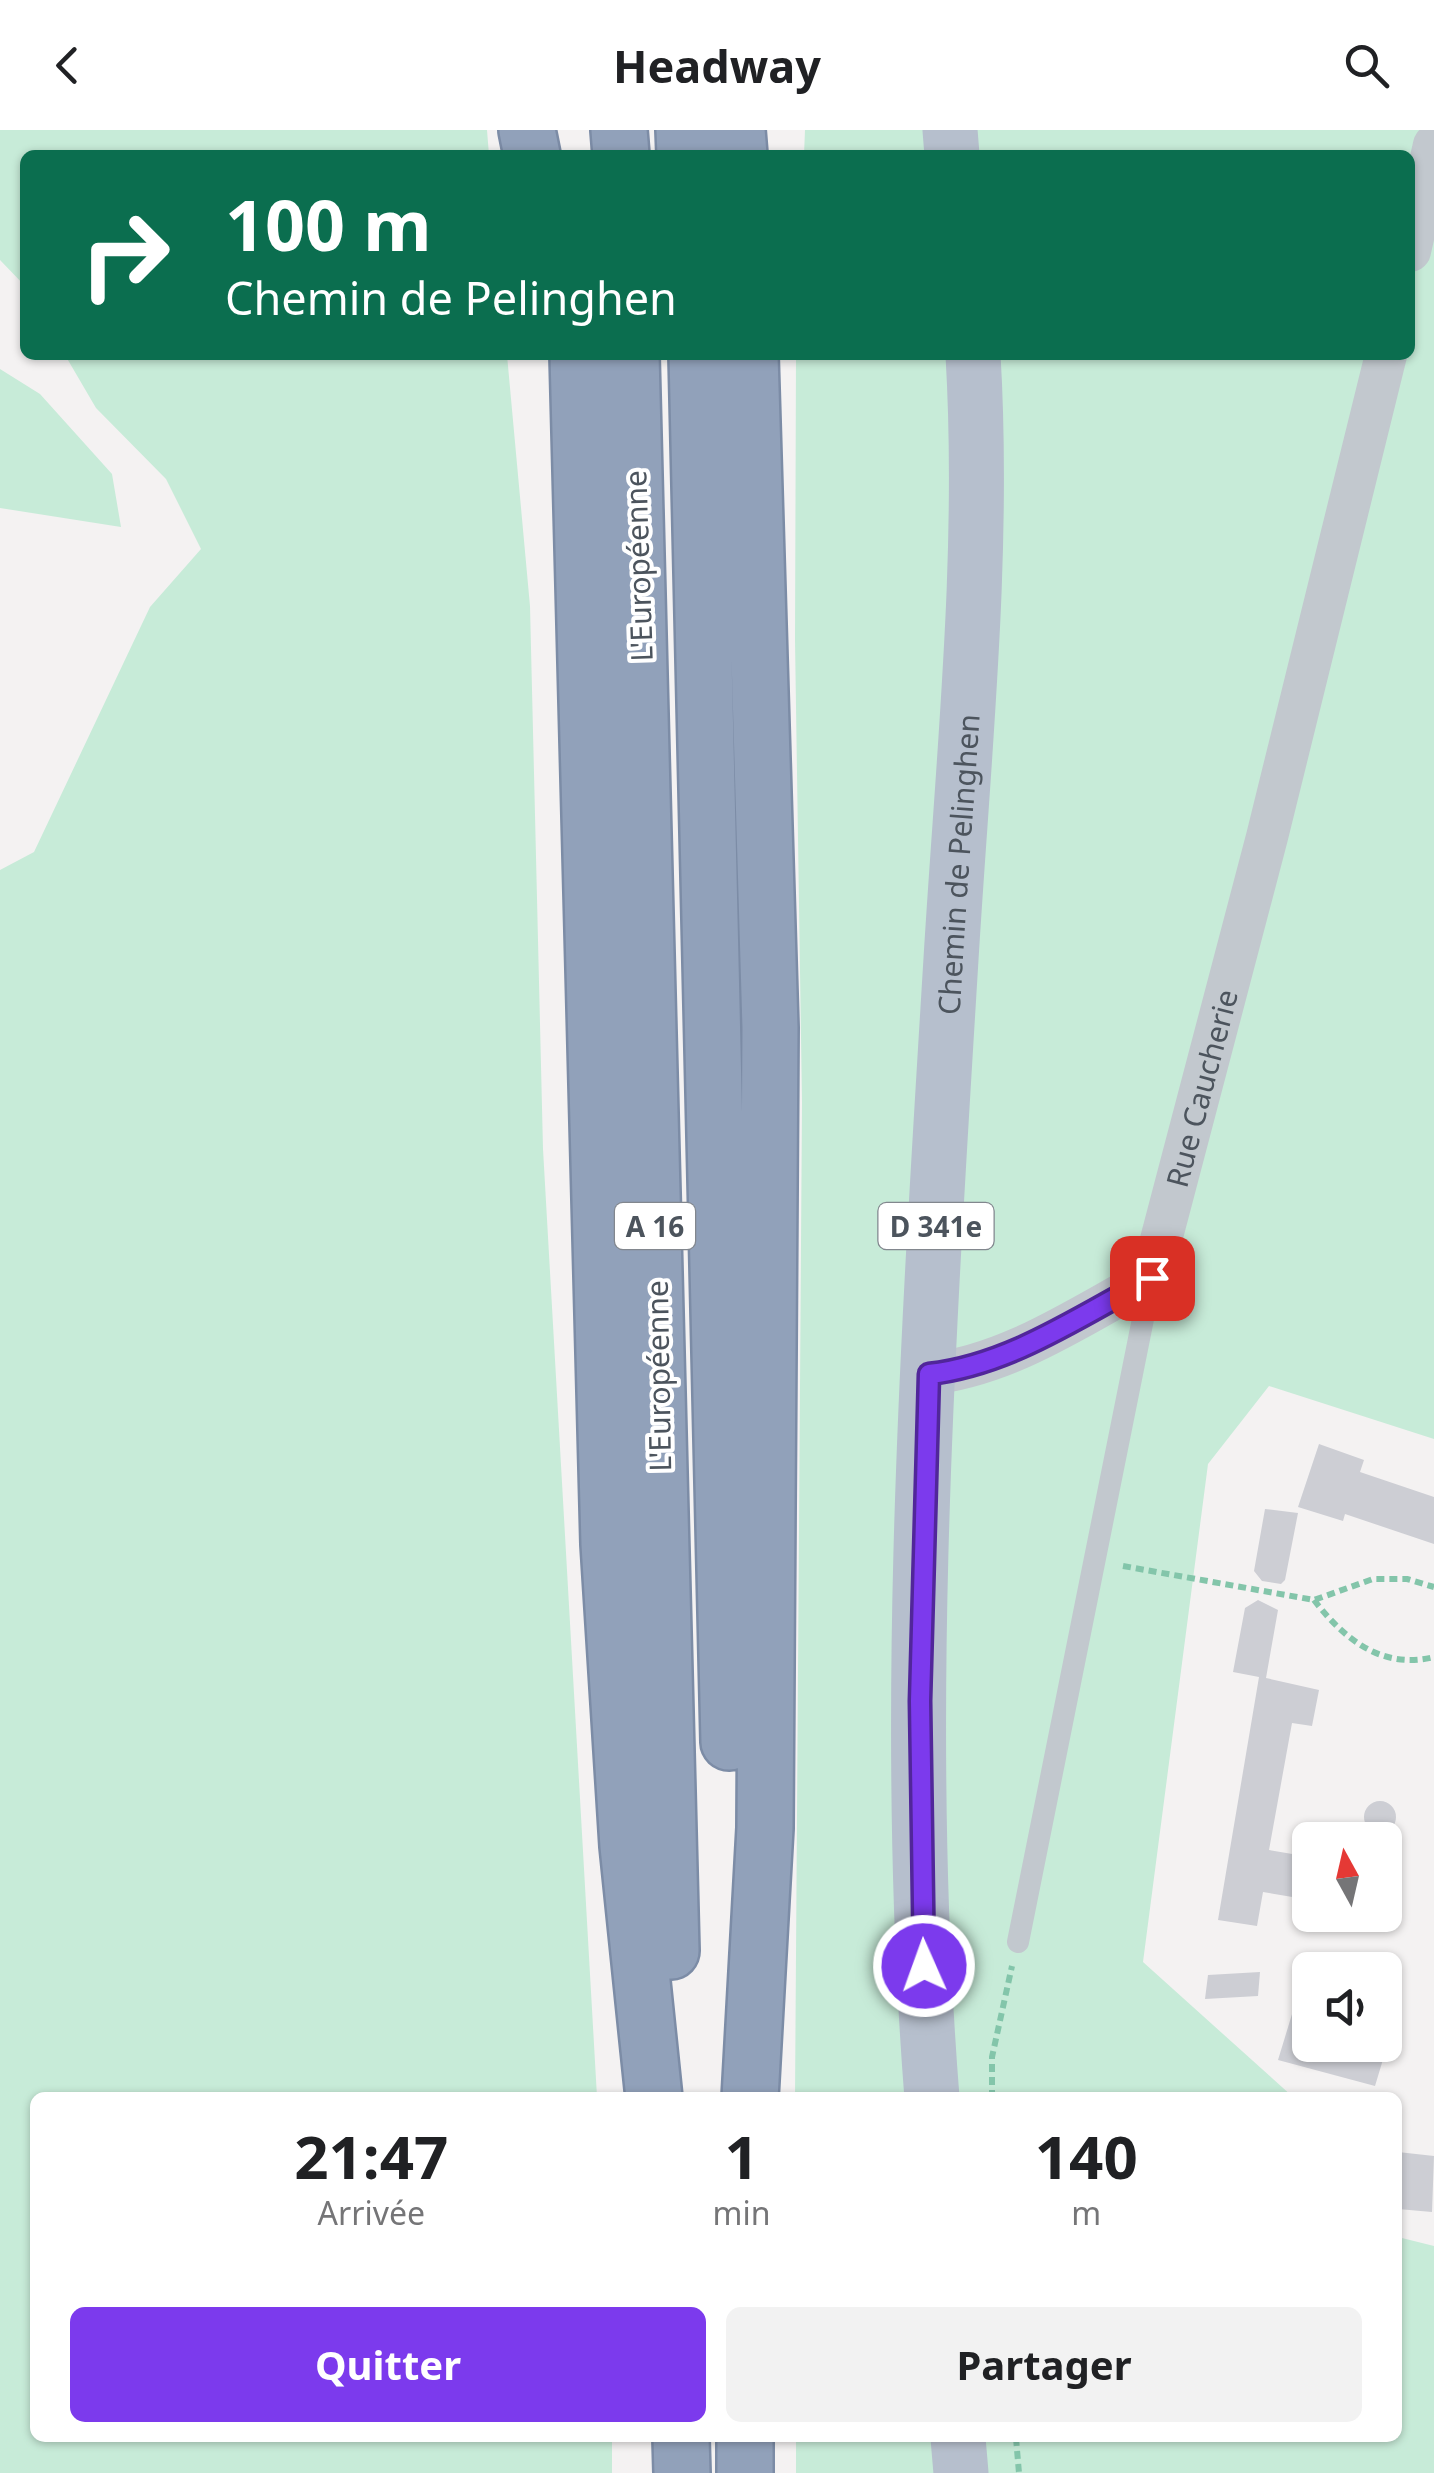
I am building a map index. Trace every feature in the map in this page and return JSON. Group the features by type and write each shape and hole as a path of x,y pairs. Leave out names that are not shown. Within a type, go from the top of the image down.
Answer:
{"highway":[{"path":"559,360 585,565"},
{"path":"578,360 609,1544 628,1846 653,2092"},
{"name":"L'Européenne","path":"631,360 674,2092"},
{"name":"L'Européenne","path":"697,360 737,2092"},
{"path":"750,360 770,1028 765,1828 750,2092"},
{"path":"761,656 773,534 772,360"},
{"path":"682,2442 682,2473"},
{"path":"745,2442 746,2473"}],"main road":[{"name":"Chemin de Pelinghen","path":"932,2092 920,1798 929,1374 968,682 973,360"},
{"path":"958,2442 961,2473"}],"street":[{"path":"1415,229 1434,145"},
{"name":"Rue Caucherie","path":"1152,1278 1268,836 1385,360"},
{"path":"929,1374 968,1369 997,1359 1152,1278"}],"lane":[{"name":"Rue Caucherie","path":"1018,1942 1092,1560 1152,1278"}],"path":[{"path":"1092,1560 1314,1600 1373,1579 1407,1579 1434,1587"},
{"path":"1314,1600 1363,1648 1396,1659 1434,1657"},
{"path":"992,2092 992,2057 1018,1942"},
{"path":"1016,2442 1019,2473"}],"green space":[{"path":"0,130 487,130 489,150 20,150 20,281 0,260"},
{"path":"805,130 1434,130 1434,1439 1269,1386 1208,1464 1143,1962 1287,2092 795,2092 802,1103 795,640 796,360 1415,360 1415,150 804,150"},
{"path":"68,360 507,360 530,606 543,1149 597,2092 30,2092 30,2442 612,2442 612,2473 0,2473 0,870 34,852 150,607 201,549 166,479 96,408"},
{"path":"0,369 40,394 112,474 121,527 0,508"},
{"path":"1402,2238 1434,2246 1434,2473 796,2473 796,2442 1402,2442"}],"building":[{"path":"1319,1444 1364,1460 1360,1472 1434,1497 1434,1544 1345,1514 1343,1521 1298,1507"},
{"path":"1265,1509 1298,1513 1281,1584 1262,1581 1254,1571"},
{"path":"1258,1600 1278,1610 1266,1678 1319,1690 1312,1726 1292,1723 1269,1850 1292,1854 1292,1897 1263,1892 1257,1926 1218,1920 1259,1677 1233,1672 1245,1608"},
{"path":"1374,1802 1386,1802 1395,1811 1395,1822 1365,1822 1365,1811"},
{"path":"1260,1972 1258,1996 1205,1999 1208,1975"},
{"path":"1292,2014 1292,2062 1382,2062 1375,2086 1278,2060"},
{"path":"1402,2152 1434,2156 1432,2212 1402,2209"}],"route":[{"path":"924,1966 920,1701 929,1374 968,1369 997,1359 1152,1278"}]}
